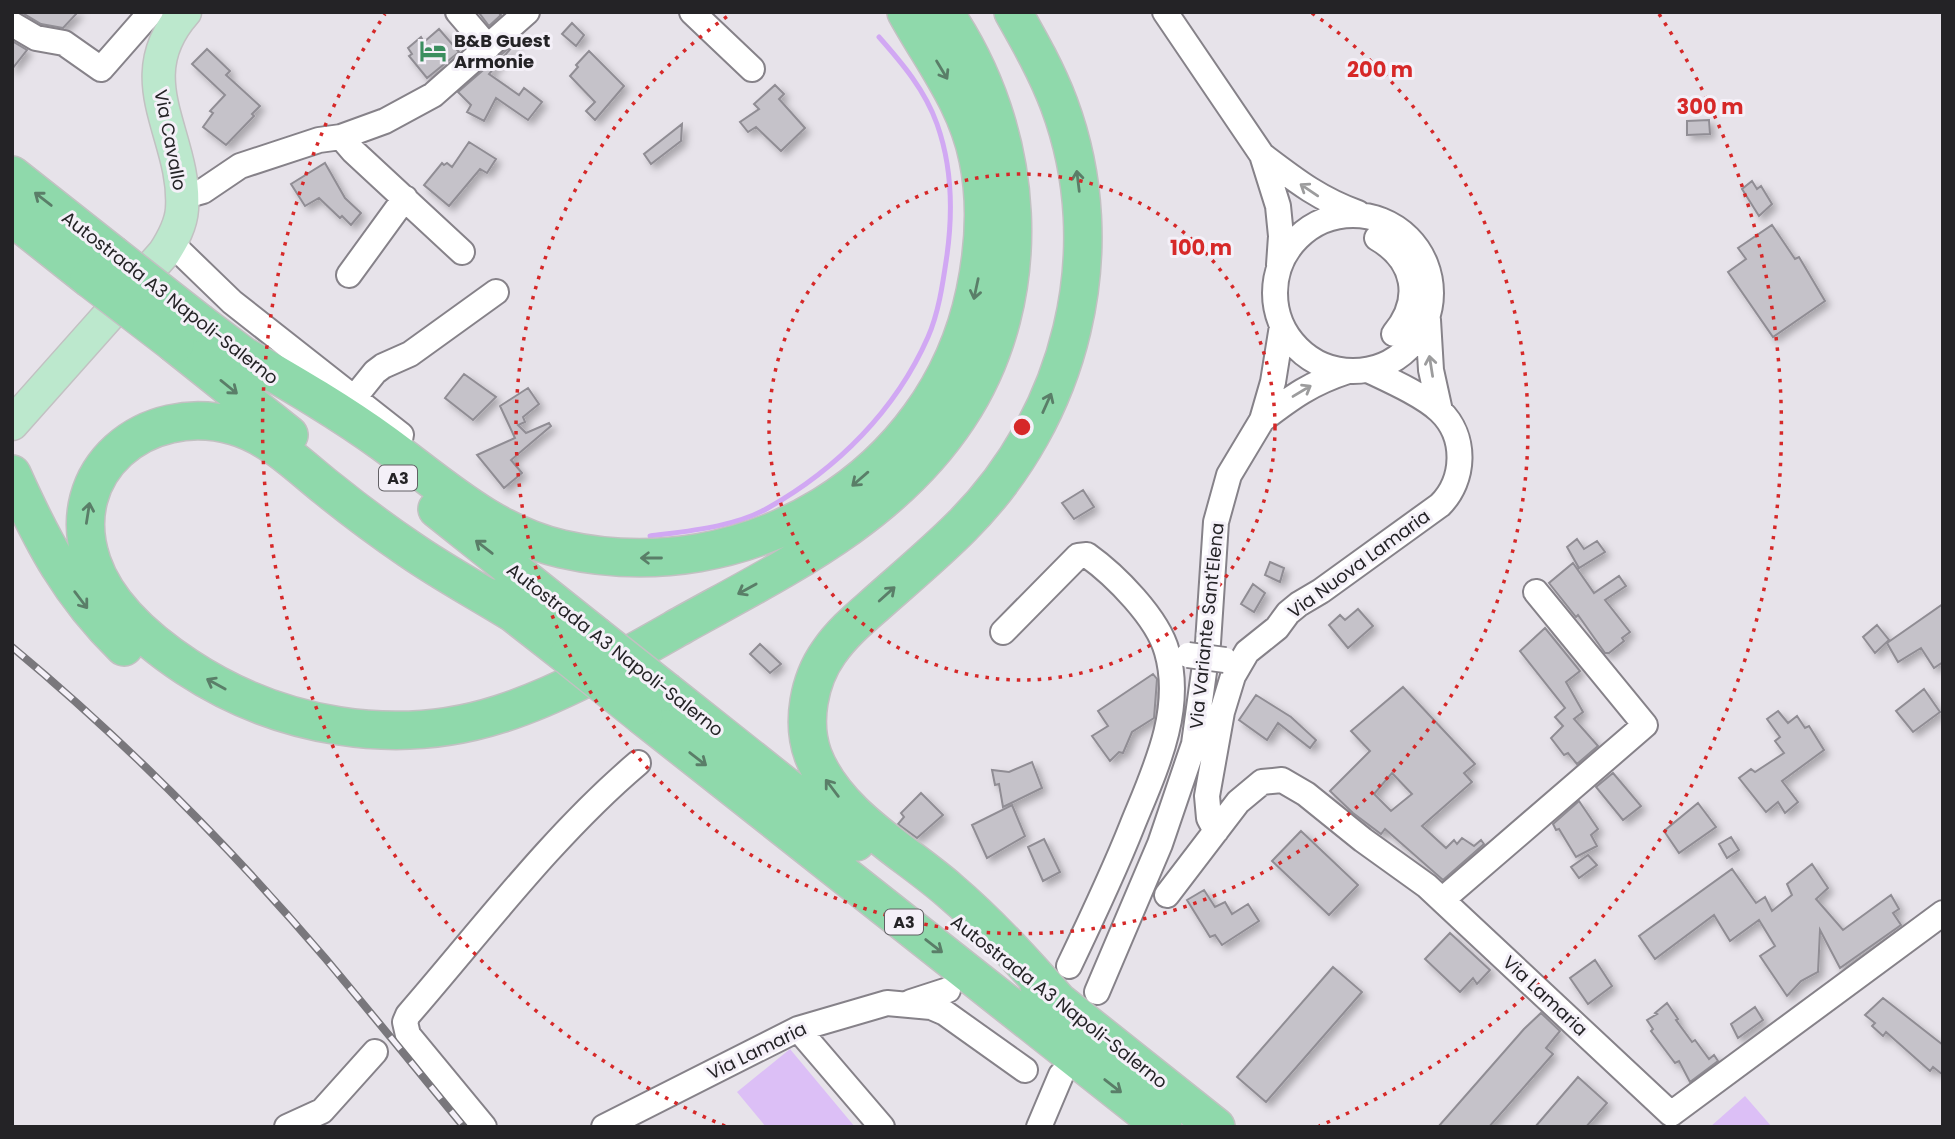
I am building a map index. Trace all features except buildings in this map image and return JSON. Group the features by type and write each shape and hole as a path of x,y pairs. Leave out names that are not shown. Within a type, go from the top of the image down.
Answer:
{"highway":[{"path":"246,357 385,443 455,499 500,525 560,548 630,558 699,554 767,535 797,521 852,486 903,438 944,380 971,310 979,274 983,198 978,159 966,116 944,73 906,12"},
{"path":"513,613 410,550 265,440 234,426 179,421 143,432 127,442 113,456 94,487 86,526 88,546 101,583 116,603 160,647 203,677 256,704 284,714 321,723 372,730 435,728 464,723 527,704 650,644 812,552 876,508 933,452 959,416 983,375 998,334 1012,267 1012,193 997,128 980,77 958,32 944,12"},
{"path":"13,475 60,571 84,605 144,667 225,716 271,734 326,747 378,752 428,752 472,745 510,734 579,705 673,659 805,583 881,533 938,480 982,423 1014,358 1024,326 1032,292 1036,227 1032,180 1020,123 996,55 976,12"},
{"path":"1013,12 1035,51 1060,106 1076,166 1082,243 1080,288 1073,331 1059,377 1019,456 962,527 846,632 828,652 816,674 809,700 808,724 812,752 822,774 840,799 868,825 951,891 1006,943 1059,1002"},
{"name":"Autostrada A3 Napoli-Salerno","path":"12,175 101,266 188,334 513,613 581,645"},
{"name":"Autostrada A3 Napoli-Salerno","path":"12,217 101,266"},
{"name":"Autostrada A3 Napoli-Salerno","path":"188,334 246,357 581,645 1163,1127"},
{"name":"Autostrada A3 Napoli-Salerno","path":"656,705 1059,1002 1216,1127"}],"main road":[{"name":"Via Cavallo","path":"12,424 164,253 180,222 182,197 160,98 158,71 165,42 185,12"}],"street":[{"path":"12,24 36,38 64,43 101,69 151,12"},
{"path":"458,12 488,47"},
{"path":"182,197 202,191 240,166 319,139 341,137 385,121 433,95 527,12"},
{"path":"692,12 752,69"},
{"path":"1165,12 1262,155 1278,206 1281,236 1275,286 1276,307 1282,326 1293,344 1309,358 1327,367 1358,371 1394,382 1440,411"},
{"path":"341,137 463,252"},
{"path":"1262,155 1332,204 1382,219 1400,229 1420,252 1431,280 1432,300 1427,320 1418,338 1404,353 1387,364 1358,371"},
{"path":"349,275 405,198"},
{"path":"1279,265 1289,247 1312,226 1341,215 1362,215"},
{"path":"1377,237 1397,253 1409,275 1412,288 1408,313 1394,334"},
{"path":"171,243 232,302 457,479 496,502"},
{"path":"354,398 383,366 410,354 496,292"},
{"name":"Via Nuova Lamaria","path":"1216,831 1209,818 1207,796 1222,712 1233,676 1233,661 1277,628 1299,604 1423,519 1451,494 1458,477 1460,458 1452,427 1440,411 1431,370 1427,320"},
{"name":"Via Variante Sant'Elena","path":"1097,992 1160,844 1194,744 1208,643 1216,522 1229,475 1262,419 1273,382 1282,326"},
{"name":"Via Variante Sant'Elena","path":"1262,419 1299,391 1322,379 1358,371"},
{"path":"1003,632 1077,556 1087,555 1099,564 1150,619 1164,641 1178,654 1233,661"},
{"path":"1443,900 1645,725 1536,592"},
{"path":"1069,967 1108,884 1154,773 1171,711 1178,654"},
{"path":"484,1127 408,1035 405,1022 408,1015 567,831 613,784 638,763"},
{"name":"Via Lamaria","path":"1167,895 1238,802 1262,782 1282,780 1306,794 1363,840 1427,886 1677,1120 1943,913"},
{"path":"907,1003 948,990"},
{"name":"Via Lamaria","path":"604,1127 798,1029 873,1006 907,1003 931,1007 945,1013 1025,1070"},
{"path":"798,1029 882,1127"},
{"path":"287,1127 323,1111 375,1052"},
{"path":"1040,1127 1061,1075"}],"shaded area":[{"path":"790,1049 855,1127 766,1127 737,1092"},
{"path":"1745,1096 1772,1127 1710,1127"}],"waterway":[{"path":"650,536 741,520 768,508 818,475 841,456 882,413 915,364 928,337 940,297 949,238 950,189 946,156 937,124 926,100 879,37"}],"railway":[{"path":"12,647 136,757 252,876 325,958 464,1127"}],"place":[{"name":"B&B Guest Armonie","path":"433,51"}]}
